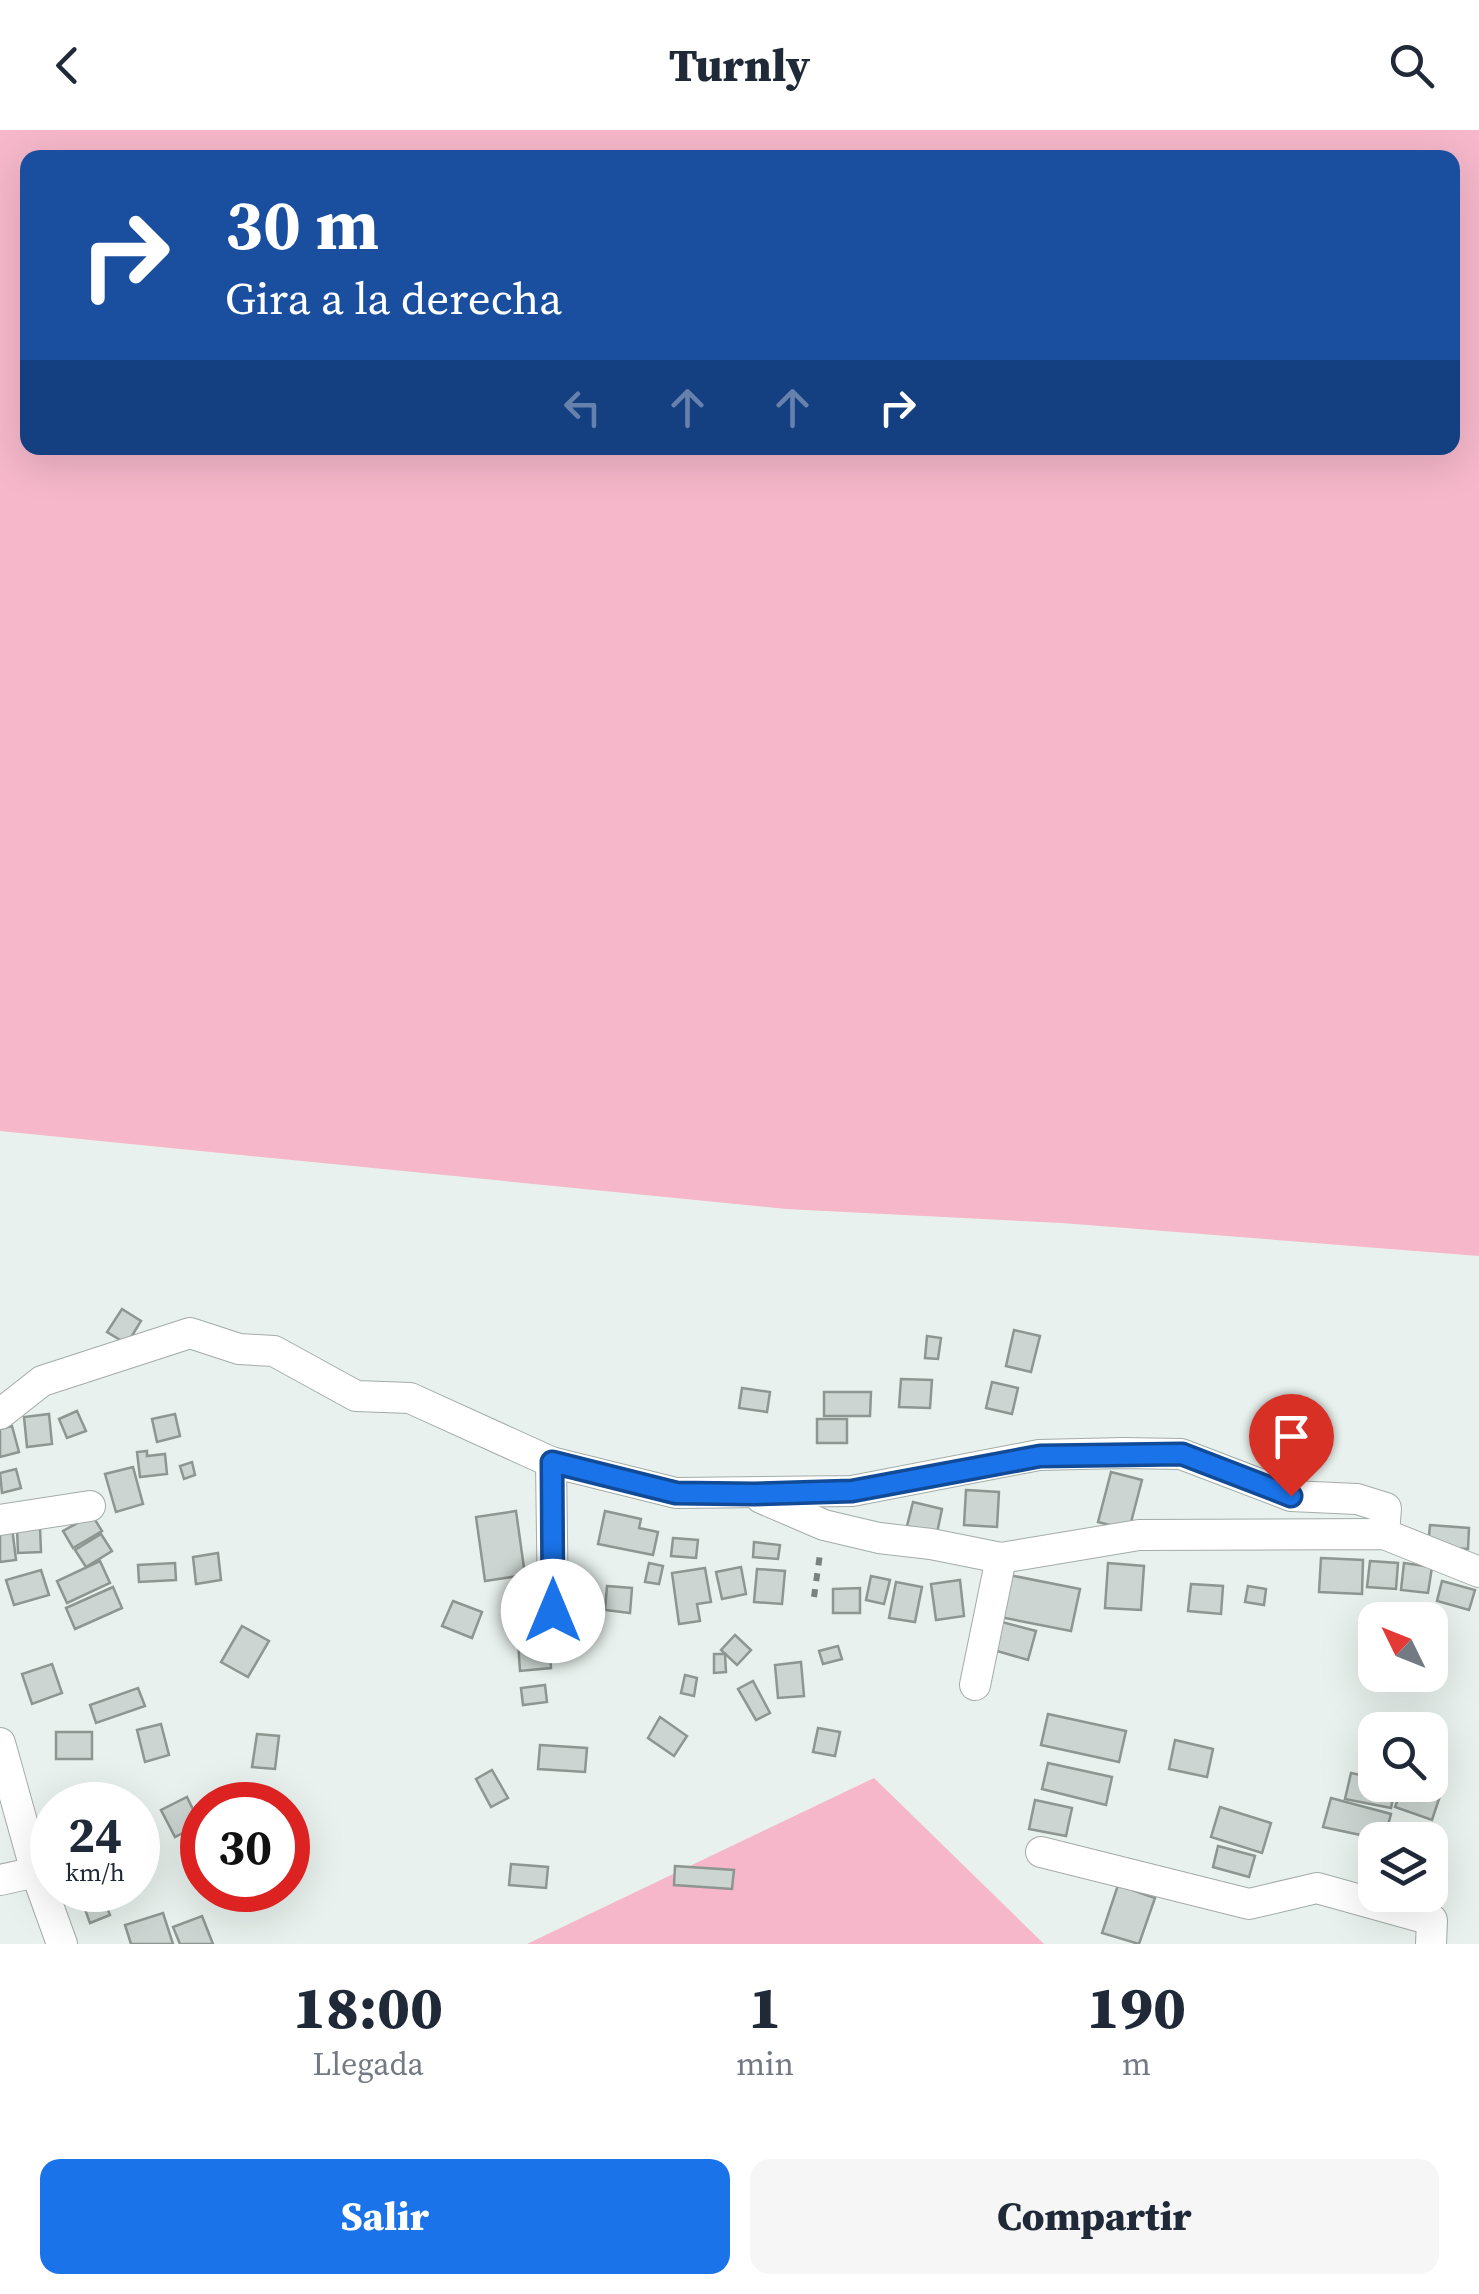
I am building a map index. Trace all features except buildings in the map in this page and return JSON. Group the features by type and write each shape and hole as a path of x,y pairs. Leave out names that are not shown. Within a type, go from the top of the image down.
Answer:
{"street":[{"path":"0,1414 42,1381 190,1332 239,1349 274,1351 356,1396 410,1398 552,1462 676,1493 852,1491 1040,1456 1182,1454 1291,1496 1357,1499 1386,1508 1384,1534"},
{"path":"552,1462 553,1611"},
{"path":"754,1494 824,1525 1001,1558 1139,1535 1384,1534 1479,1572"},
{"path":"0,1520 90,1506"},
{"path":"976,1684 1001,1558"},
{"path":"0,1743 30,1850"},
{"path":"1041,1852 1248,1904 1317,1888 1432,1920 1431,1944"},
{"path":"0,1880 30,1873"},
{"path":"50,1912 62,1944"}],"shaded area":[{"path":"0,130 1479,130 1479,1256 1062,1223 786,1209 0,1131"},
{"path":"874,1778 1044,1944 527,1944"}],"route":[{"path":"553,1611 552,1462 676,1493 754,1494 852,1491 1040,1456 1182,1454 1291,1496"}]}
